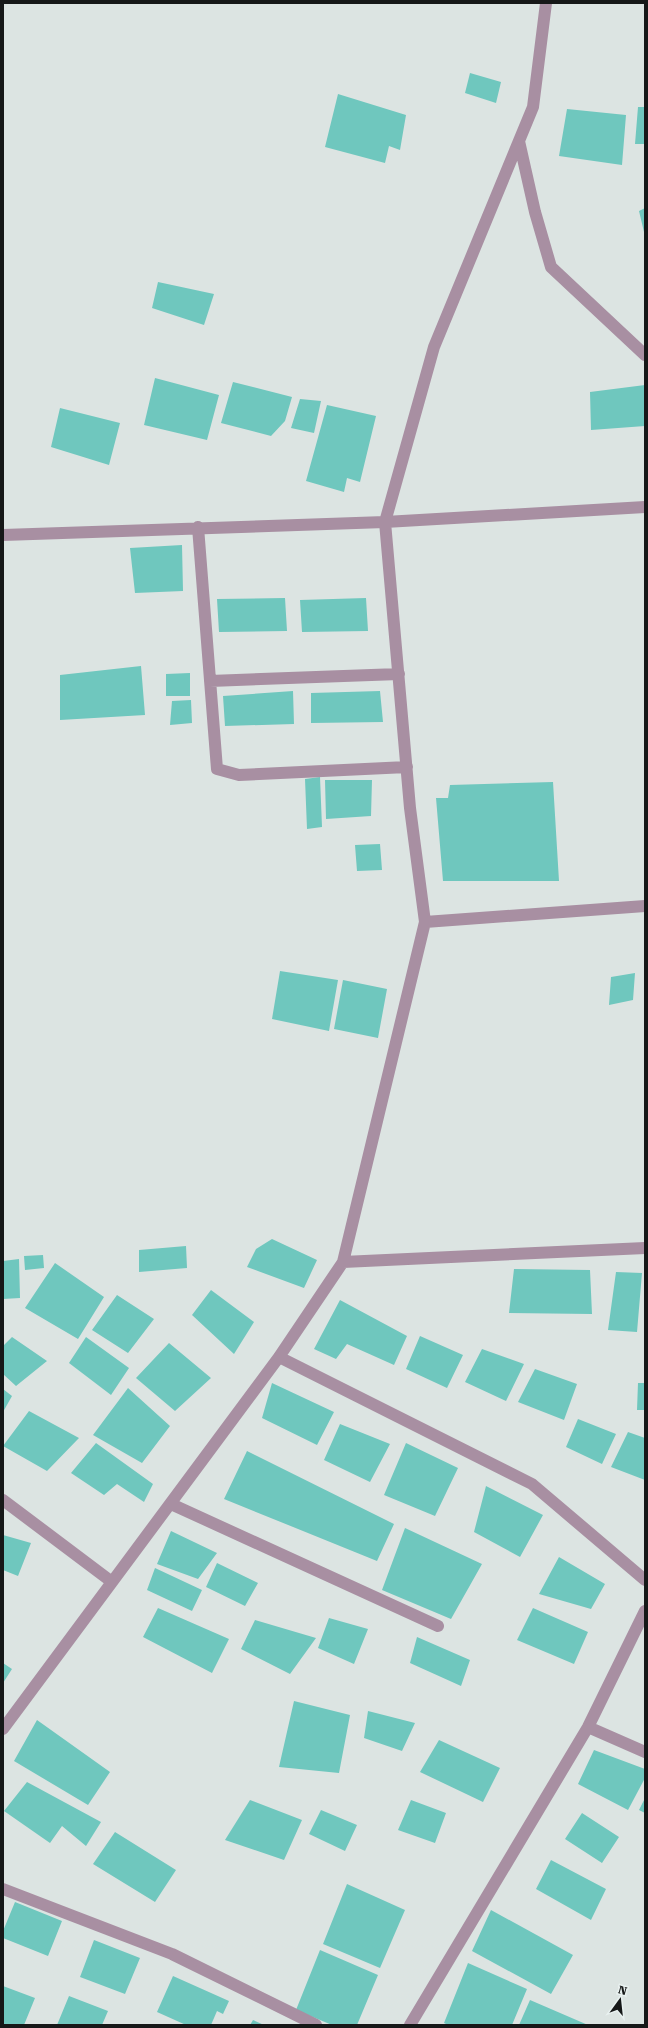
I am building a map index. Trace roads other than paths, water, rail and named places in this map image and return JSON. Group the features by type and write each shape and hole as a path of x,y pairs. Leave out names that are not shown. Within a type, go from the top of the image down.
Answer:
{"street":[{"path":"3,1729 279,1357 343,1262 396,1035 425,922 407,767 385,522 434,347 533,107 546,3"},
{"path":"519,140 535,212 551,267 645,355"},
{"path":"3,535 198,527 385,522 645,507"},
{"path":"198,527 217,769 239,775 407,767"},
{"path":"210,681 399,674"},
{"path":"425,922 645,906"},
{"path":"343,1262 645,1248"},
{"path":"279,1357 532,1484 645,1580"},
{"path":"3,1500 112,1582"},
{"path":"171,1504 438,1626"},
{"path":"410,2025 588,1728 645,1611"},
{"path":"588,1728 645,1752"},
{"path":"3,1889 172,1954 313,2024"}]}
